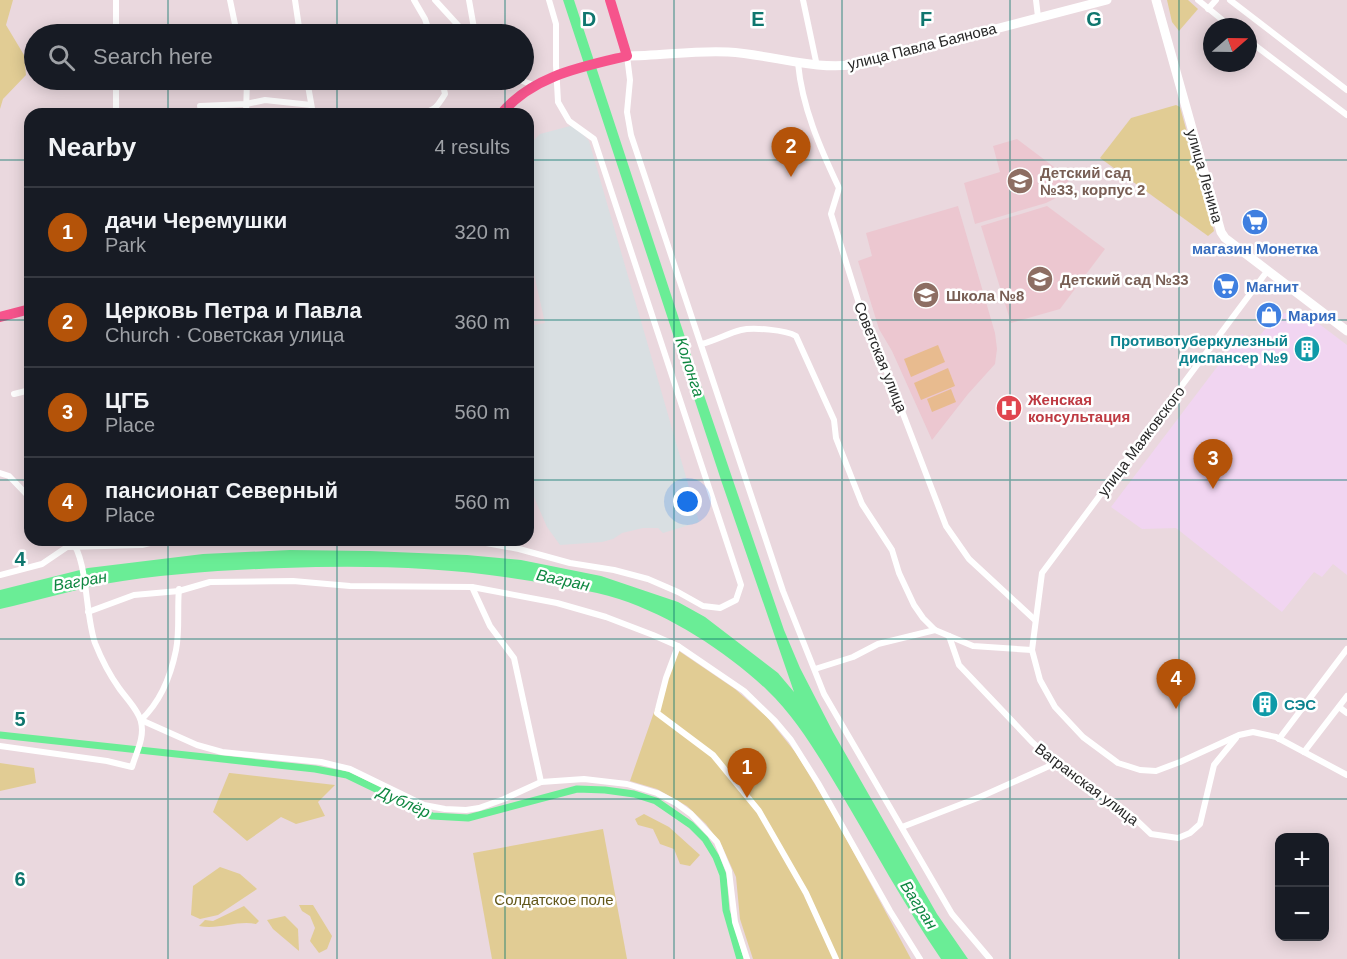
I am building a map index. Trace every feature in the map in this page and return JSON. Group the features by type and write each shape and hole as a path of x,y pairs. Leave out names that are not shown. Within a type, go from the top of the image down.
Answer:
{"highway":[{"path":"534,86 556,75 627,56 610,0"},
{"path":"506,108 527,90"},
{"path":"0,317 24,311"}],"main road":[{"name":"улица Павла Баянова","path":"627,56 728,52 817,66 840,67 861,64 1107,0"},
{"name":"улица Ленина","path":"1156,0 1224,238 1347,331"}],"street":[{"path":"116,0 116,24"},
{"path":"230,0 235,24"},
{"path":"295,0 299,24"},
{"path":"414,0 427,24"},
{"path":"435,0 457,24"},
{"path":"469,0 473,24"},
{"path":"503,546 648,579 703,606 720,608 736,600 741,585 598,148 594,139 569,121 558,102 556,24 549,0"},
{"path":"803,0 817,66"},
{"path":"1036,0 1038,17"},
{"path":"1198,0 1220,18"},
{"path":"1208,9 1216,0"},
{"path":"1230,0 1347,90"},
{"path":"1257,47 1347,115"},
{"path":"627,56 630,81 627,112 631,135 783,591 825,694 952,914 990,959"},
{"name":"Советская улица","path":"798,63 802,91 817,141 839,188 831,214 862,314 879,351 946,526 969,559 1035,620"},
{"path":"116,90 116,108"},
{"path":"246,108 247,90"},
{"path":"309,90 312,108"},
{"path":"437,108 445,94 444,90"},
{"path":"200,106 246,104 265,100 311,105"},
{"name":"улица Маяковского","path":"1032,650 1042,573 1268,270"},
{"path":"701,344 718,340 743,329 789,332 796,336 834,420 836,438 862,504 892,550 899,573 914,606 923,618 935,630 973,646 1032,650 1040,680 1055,707 1083,737 1118,763 1140,770 1156,771 1239,735 1253,732 1280,739 1347,775"},
{"path":"14,394 24,392"},
{"path":"0,473 9,476 24,492"},
{"path":"0,575 42,564 67,547 109,546"},
{"path":"0,746 84,757 132,767 143,734 141,720 107,669 95,641 76,547"},
{"path":"88,612 134,595 210,582 293,581 350,586 471,587 557,603 678,646 751,697 791,740 920,959"},
{"path":"471,587 490,626 514,658 541,782"},
{"path":"141,720 152,710 161,694 176,649 179,589"},
{"path":"815,669 853,657 878,644 935,630"},
{"name":"Вагранская улица","path":"949,636 959,664 1032,742 1056,763 1130,814 1151,834 1178,838 1190,833 1200,824 1214,765 1239,735"},
{"path":"678,646 666,678 657,713 713,755 759,811 806,893 836,959"},
{"path":"1280,739 1347,649"},
{"path":"1304,752 1347,696"},
{"path":"1339,707 1347,713"},
{"path":"141,720 197,745 222,752 321,762 350,770 424,805 445,809 479,808 541,782 584,779 627,784 657,793 676,802 691,814 717,842 729,871 735,922 747,959"},
{"path":"902,827 980,797 1056,763"}],"shaded area":[{"path":"574,125 589,141 699,522 663,533 658,528 643,528 622,533 602,542 560,545 547,527 534,497 534,325 545,323 534,274 534,140 540,134"},
{"name":"Детский сад №33, корпус 2","path":"1017,139 1070,179 1056,198 1046,203 975,224 964,183 1000,172 993,146"},
{"name":"Школа №8","path":"958,206 995,333 997,349 995,364 932,440 892,351 879,329 858,261 872,256 866,233"},
{"name":"Детский сад №33","path":"1047,206 1105,249 1060,309 1011,323 981,226"},
{"path":"1298,308 1347,345 1347,575 1333,564 1322,577 1314,572 1282,612 1176,528 1142,529 1111,507 1242,334 1252,342 1275,317"},
{"path":"938,345 945,362 911,377 904,359"},
{"path":"948,368 955,386 921,400 914,383"},
{"path":"951,389 956,402 932,412 927,399"}],"green space":[{"path":"0,0 13,0 6,25 24,55 24,77 3,99 0,109"},
{"path":"1167,0 1188,0 1198,9 1179,31 1172,22"},
{"path":"1176,105 1180,107 1214,231 1208,236 1100,158 1131,118"},
{"path":"676,649 735,689 767,717 796,753 834,816 911,959 753,959 740,919 736,877 722,846 706,824 687,806 657,789 630,781"},
{"path":"0,763 34,768 36,783 0,791"},
{"path":"229,773 335,785 318,802 325,816 296,824 281,817 247,841 213,812"},
{"path":"644,814 669,827 700,855 690,866 680,864 674,849 660,844 653,829 638,825 635,819"},
{"name":"Солдатское поле","path":"603,829 627,959 492,959 473,853"},
{"path":"220,867 240,874 257,889 218,915 200,919 191,915 193,886"},
{"path":"299,905 313,905 332,936 327,949 319,953 310,941 315,928 310,916 302,911"},
{"path":"244,906 259,921 256,924 199,926 205,920 213,921"},
{"path":"285,916 298,929 299,951 273,929 267,920"}],"water":[{"path":"563,0 574,0 705,398 784,630 800,668 833,732 937,914 968,959 941,959 901,897 815,751 778,701 751,676 716,649 678,625 639,606 597,593 500,576 408,568 315,567 216,571 148,578 104,584 0,609 0,590 88,568 203,554 290,550 370,551 521,560 601,576 678,602 705,617 778,673 794,692 722,483"}],"waterway":[{"name":"Дублёр","path":"0,735 315,769 347,775 432,816 468,818 577,789 634,794 656,801 691,825 705,839 723,875 726,910 740,959"}],"place":[{"name":"Церковь Петра и Павла","path":"791,177"},
{"name":"Детский сад №33, корпус 2","path":"1020,181"},
{"name":"магазин Монетка","path":"1255,222"},
{"name":"Детский сад №33","path":"1040,279"},
{"name":"Магнит","path":"1226,286"},
{"name":"Школа №8","path":"926,295"},
{"name":"Мария","path":"1269,315"},
{"name":"Противотуберкулезный диспансер №9","path":"1307,349"},
{"name":"Женская консультация","path":"1009,408"},
{"name":"ЦГБ","path":"1213,489"},
{"name":"СЭС","path":"1265,704"},
{"name":"пансионат Северный","path":"1176,709"},
{"name":"дачи Черемушки","path":"747,798"}],"water label":[{"name":"Колонга","path":"690,367"},
{"name":"Вагран","path":"563,580"},
{"name":"Вагран","path":"80,581"},
{"name":"Вагран","path":"919,905"}]}
